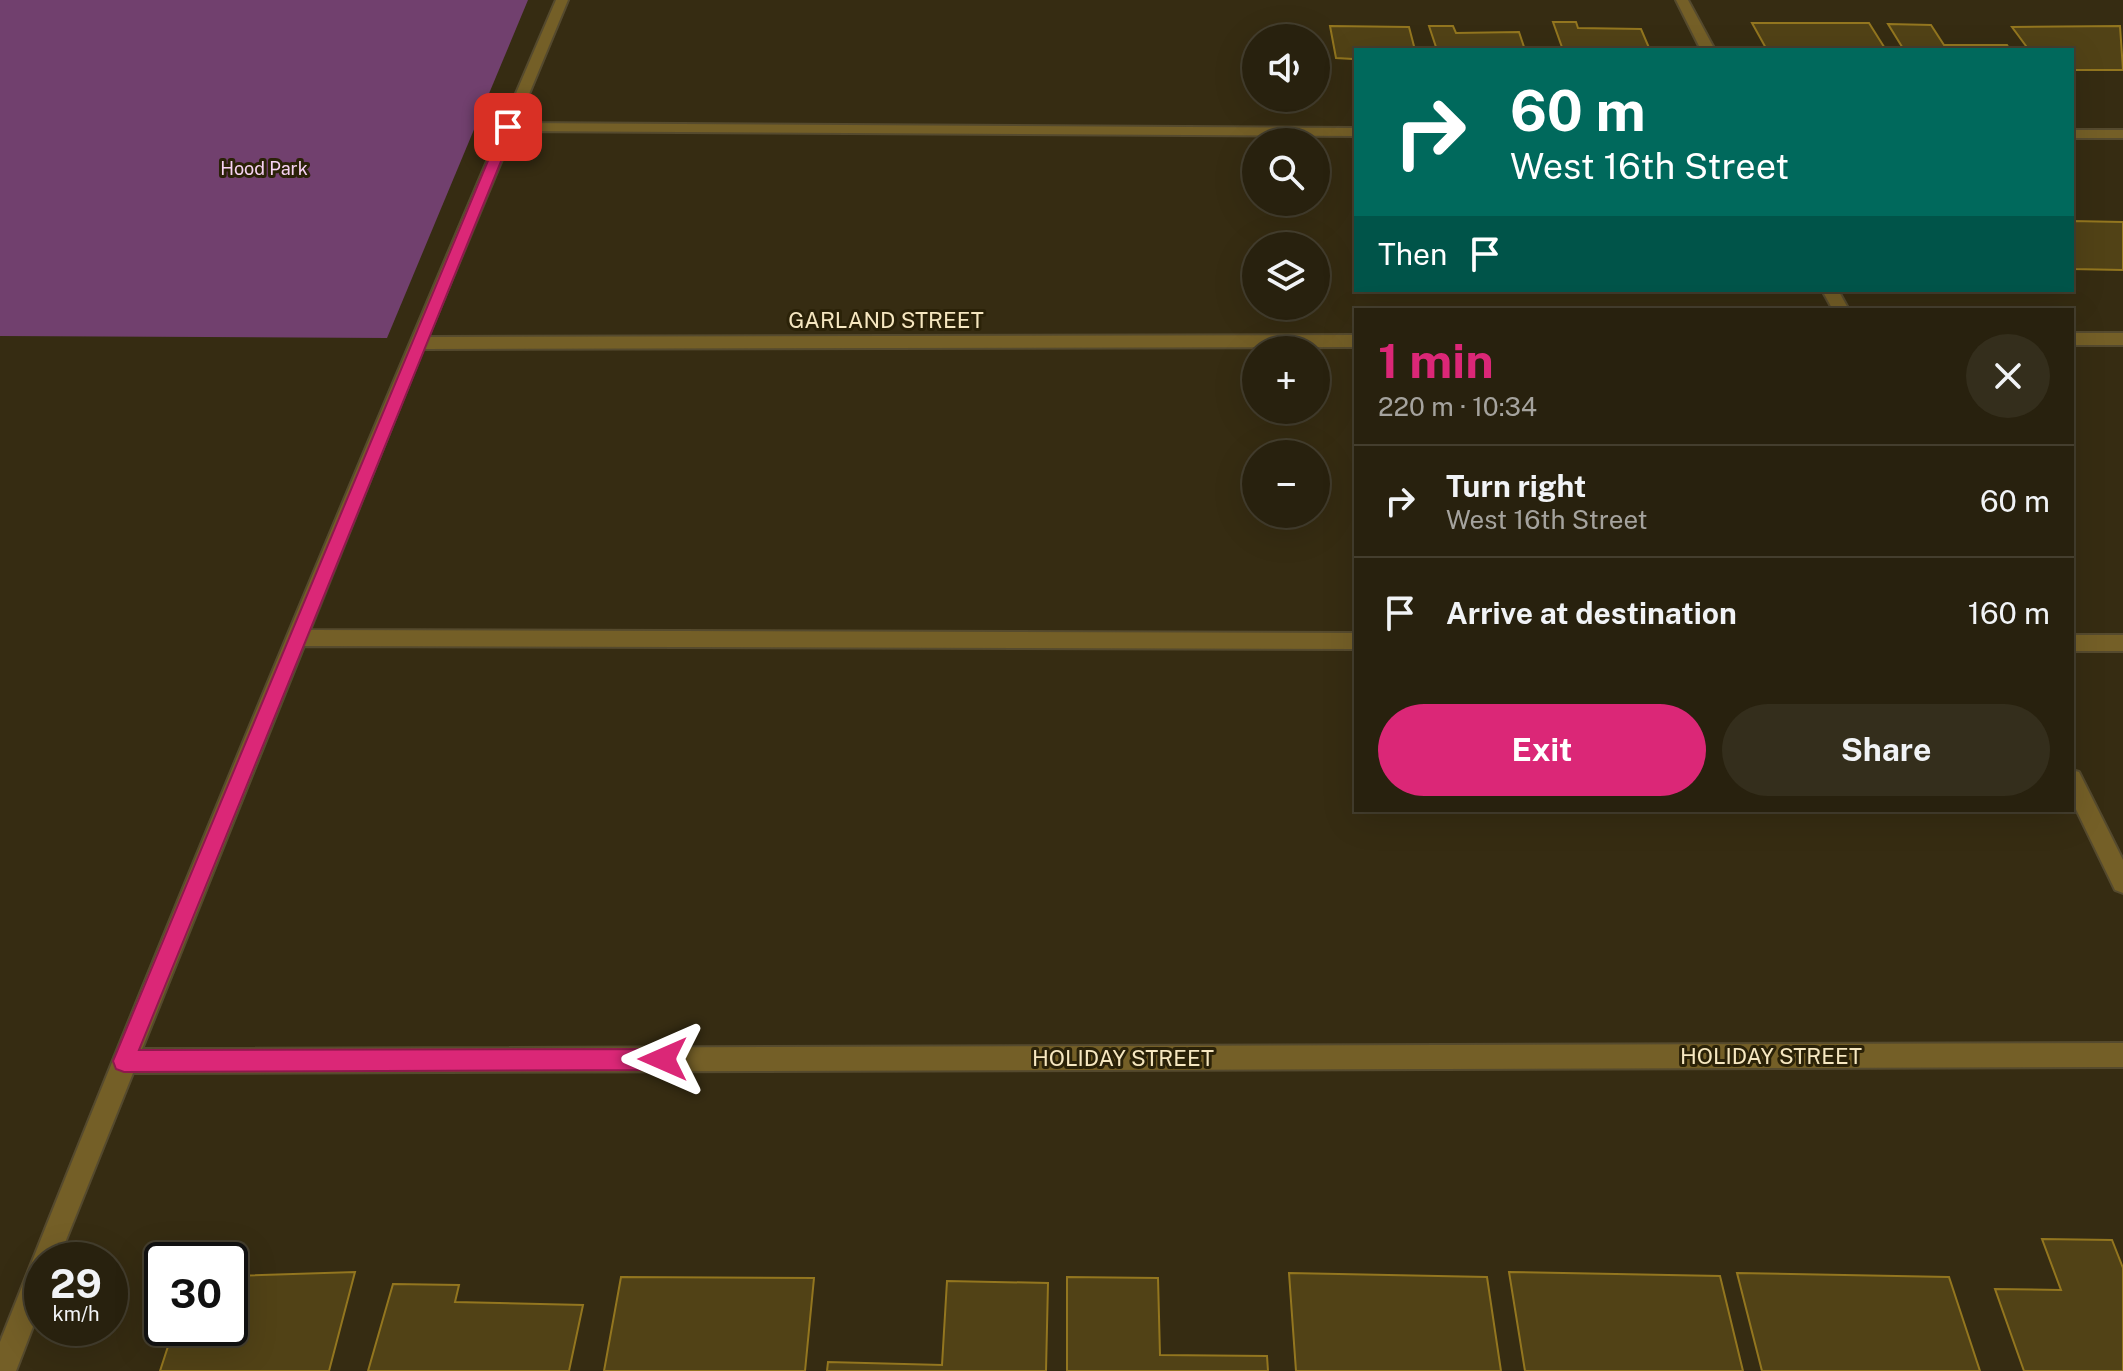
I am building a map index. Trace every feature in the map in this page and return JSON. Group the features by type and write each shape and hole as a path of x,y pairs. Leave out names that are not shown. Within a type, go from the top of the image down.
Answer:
{"street":[{"path":"52,1242 417,343 562,0"},
{"path":"1682,0 1707,48"},
{"path":"508,127 1354,132"},
{"path":"2074,134 2123,134"},
{"path":"2074,339 2123,339"},
{"name":"GARLAND STREET","path":"417,343 1354,341"},
{"path":"297,638 1354,641"},
{"path":"2074,643 2123,643"},
{"path":"2074,783 2123,883"},
{"name":"HOLIDAY STREET","path":"124,1061 2123,1055"},
{"path":"2,1371 24,1315"}],"green space":[{"name":"Hood Park","path":"0,0 528,0 387,338 0,336"}],"building":[{"path":"1553,22 1576,22 1578,28 1641,29 1649,48 1562,48"},
{"path":"1752,23 1869,23 1885,48 1766,48"},
{"path":"1888,24 1931,25 1944,45 2007,45 2009,48 1903,48"},
{"path":"1330,26 1409,27 1414,48 1354,48 1354,62 1353,59 1336,58"},
{"path":"1429,26 1453,26 1456,33 1519,32 1524,48 1436,48"},
{"path":"2120,26 2123,70 2074,70 2074,48 2028,48 2012,27"},
{"path":"2074,221 2123,222 2123,270 2074,269"},
{"path":"2042,1239 2112,1240 2123,1268 2123,1371 2024,1371 1995,1289 2061,1290"},
{"path":"355,1272 329,1371 160,1371 168,1346 248,1346 248,1275"},
{"path":"1509,1272 1720,1276 1743,1371 1525,1371"},
{"path":"1289,1273 1487,1277 1501,1371 1296,1371"},
{"path":"1737,1273 1949,1277 1980,1371 1762,1371"},
{"path":"621,1277 814,1278 805,1371 604,1371"},
{"path":"1067,1277 1158,1278 1160,1355 1267,1356 1268,1371 1067,1371"},
{"path":"947,1281 1048,1283 1046,1371 827,1371 828,1362 942,1365"},
{"path":"393,1284 459,1285 455,1302 583,1305 569,1371 368,1371"}],"route":[{"path":"508,127 124,1061 663,1059"}]}
